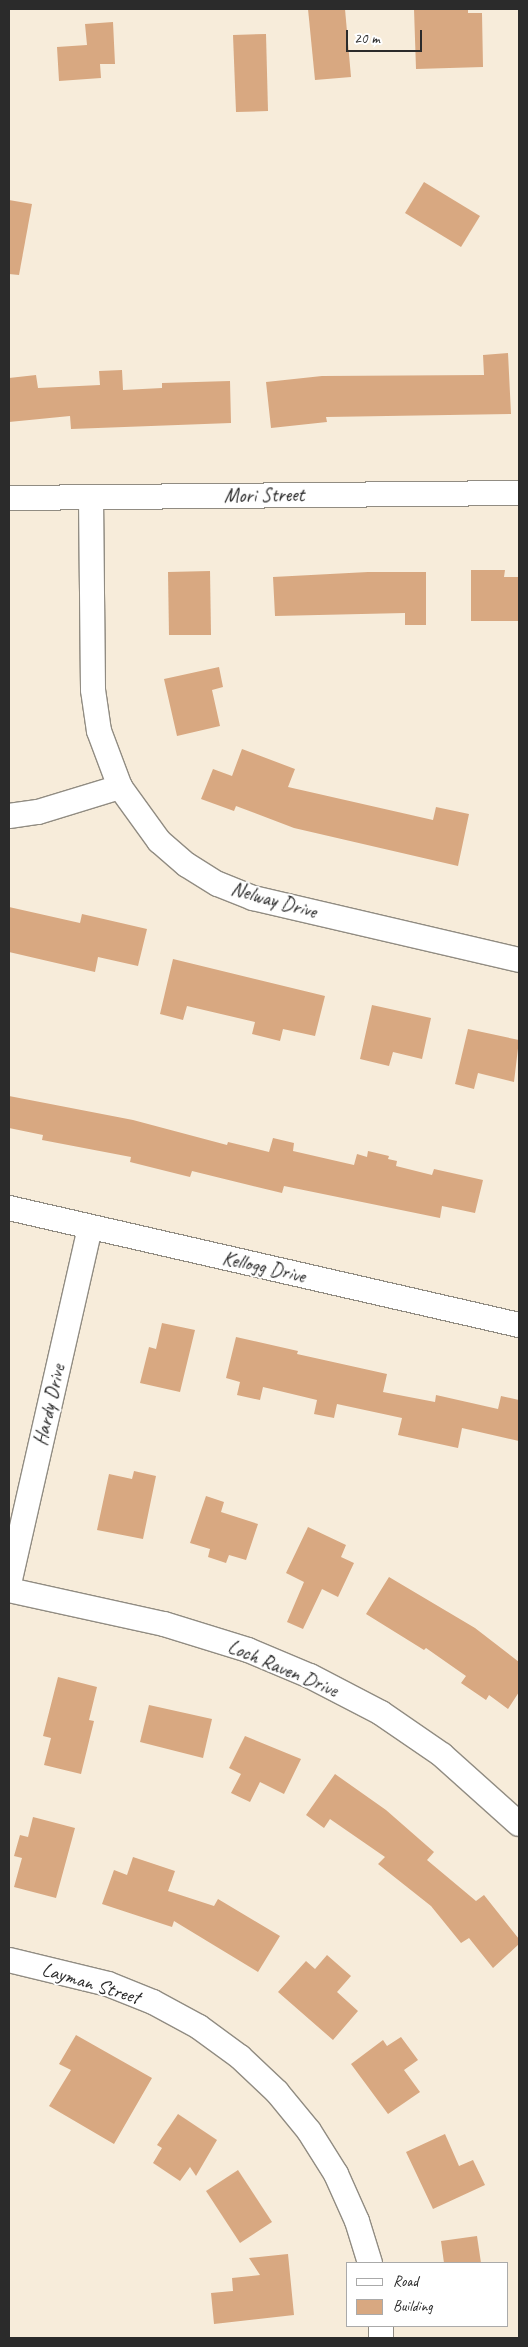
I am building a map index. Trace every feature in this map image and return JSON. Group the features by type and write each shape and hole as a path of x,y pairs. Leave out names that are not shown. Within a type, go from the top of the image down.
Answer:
{"street":[{"name":"Mori Street","path":"9,498 519,493"},
{"name":"Nelway Drive","path":"91,497 93,690 99,731 120,787 160,841 187,865 218,884 253,898 519,960"},
{"path":"9,816 38,812 120,787"},
{"name":"Kellogg Drive","path":"9,1208 519,1325"},
{"name":"Hardy Drive","path":"9,1584 90,1227"},
{"name":"Loch Raven Drive","path":"9,1590 164,1624 248,1650 310,1676 381,1713 442,1755 519,1824"},
{"name":"Layman Street","path":"9,1960 108,1984 153,2002 198,2026 240,2057 277,2092 309,2131 336,2174 357,2221 370,2262"}],"building":[{"path":"308,9 345,9 351,77 315,80"},
{"path":"414,9 468,9 468,13 482,13 483,67 416,69"},
{"path":"113,22 115,64 100,64 101,78 59,81 57,47 87,45 85,24"},
{"path":"266,34 268,111 236,112 233,35"},
{"path":"424,182 480,216 461,247 405,213"},
{"path":"9,200 32,204 19,275 9,274"},
{"path":"508,353 511,414 326,417 327,422 271,428 266,382 322,376 484,375 483,355"},
{"path":"122,370 123,390 162,388 162,383 230,381 231,423 71,429 70,416 9,422 9,378 36,375 38,388 100,385 99,371"},
{"path":"471,570 505,570 504,577 519,577 519,621 471,621"},
{"path":"210,571 211,635 169,635 168,572"},
{"path":"368,572 426,572 426,625 405,625 405,613 275,616 273,577"},
{"path":"219,667 223,687 212,690 220,726 177,736 164,679"},
{"path":"242,749 295,769 288,787 433,820 436,807 469,814 458,866 294,828 236,806 234,811 201,799 213,769 232,776"},
{"path":"9,907 80,923 82,914 147,929 138,966 98,957 95,972 9,952"},
{"path":"173,959 325,996 315,1036 283,1029 280,1041 252,1034 255,1022 187,1006 183,1020 160,1014"},
{"path":"372,1005 431,1018 422,1059 393,1052 389,1066 360,1059"},
{"path":"468,1029 519,1040 514,1082 478,1073 474,1089 455,1084"},
{"path":"9,1096 133,1120 227,1145 228,1142 269,1152 273,1138 294,1143 293,1151 354,1165 357,1154 367,1157 368,1151 389,1156 388,1159 397,1161 396,1166 432,1175 434,1169 483,1180 475,1213 442,1206 440,1218 284,1186 282,1193 192,1171 190,1177 130,1162 131,1157 42,1140 43,1135 9,1128"},
{"path":"162,1323 195,1330 180,1392 140,1383 149,1347 156,1349"},
{"path":"236,1337 298,1351 297,1354 387,1374 383,1392 435,1402 436,1395 498,1409 501,1396 519,1400 519,1441 462,1428 458,1448 398,1435 402,1418 337,1404 334,1418 314,1414 317,1400 263,1387 260,1400 237,1395 240,1382 226,1378"},
{"path":"134,1471 156,1476 143,1539 97,1530 109,1474 132,1479"},
{"path":"206,1496 224,1502 221,1512 258,1524 246,1560 229,1555 226,1563 208,1557 210,1549 190,1543"},
{"path":"308,1527 346,1545 341,1557 354,1563 338,1597 322,1589 303,1629 287,1622 304,1582 286,1573"},
{"path":"389,1577 475,1628 519,1662 519,1692 508,1709 489,1695 486,1700 461,1683 466,1676 426,1648 424,1650 366,1614"},
{"path":"58,1677 97,1687 89,1720 94,1721 81,1774 44,1765 51,1738 43,1736"},
{"path":"149,1705 212,1719 203,1758 140,1742"},
{"path":"245,1736 301,1759 284,1794 260,1782 250,1802 231,1793 241,1774 229,1768"},
{"path":"335,1774 386,1810 434,1852 427,1860 476,1901 484,1895 519,1939 519,1944 493,1968 469,1938 461,1943 431,1906 378,1864 385,1857 330,1819 324,1828 306,1815"},
{"path":"33,1817 75,1828 56,1898 14,1887 22,1858 14,1856 20,1835 28,1837"},
{"path":"133,1857 175,1871 168,1891 214,1906 218,1899 280,1936 258,1972 174,1921 172,1927 102,1904 114,1870 127,1875"},
{"path":"327,1955 351,1976 337,1992 358,2011 333,2040 278,1992 306,1961 315,1969"},
{"path":"76,2035 152,2078 114,2144 49,2106 71,2070 59,2064"},
{"path":"401,2037 418,2060 404,2070 420,2092 388,2114 351,2064 383,2040 387,2046"},
{"path":"178,2114 217,2140 196,2176 190,2167 180,2181 153,2163 162,2148 157,2145"},
{"path":"445,2134 459,2166 473,2160 485,2185 433,2209 406,2152"},
{"path":"238,2170 272,2222 240,2243 206,2191"},
{"path":"477,2236 481,2262 444,2262 441,2241"},
{"path":"288,2254 294,2315 214,2324 211,2293 233,2291 232,2278 260,2275 249,2258"}]}
